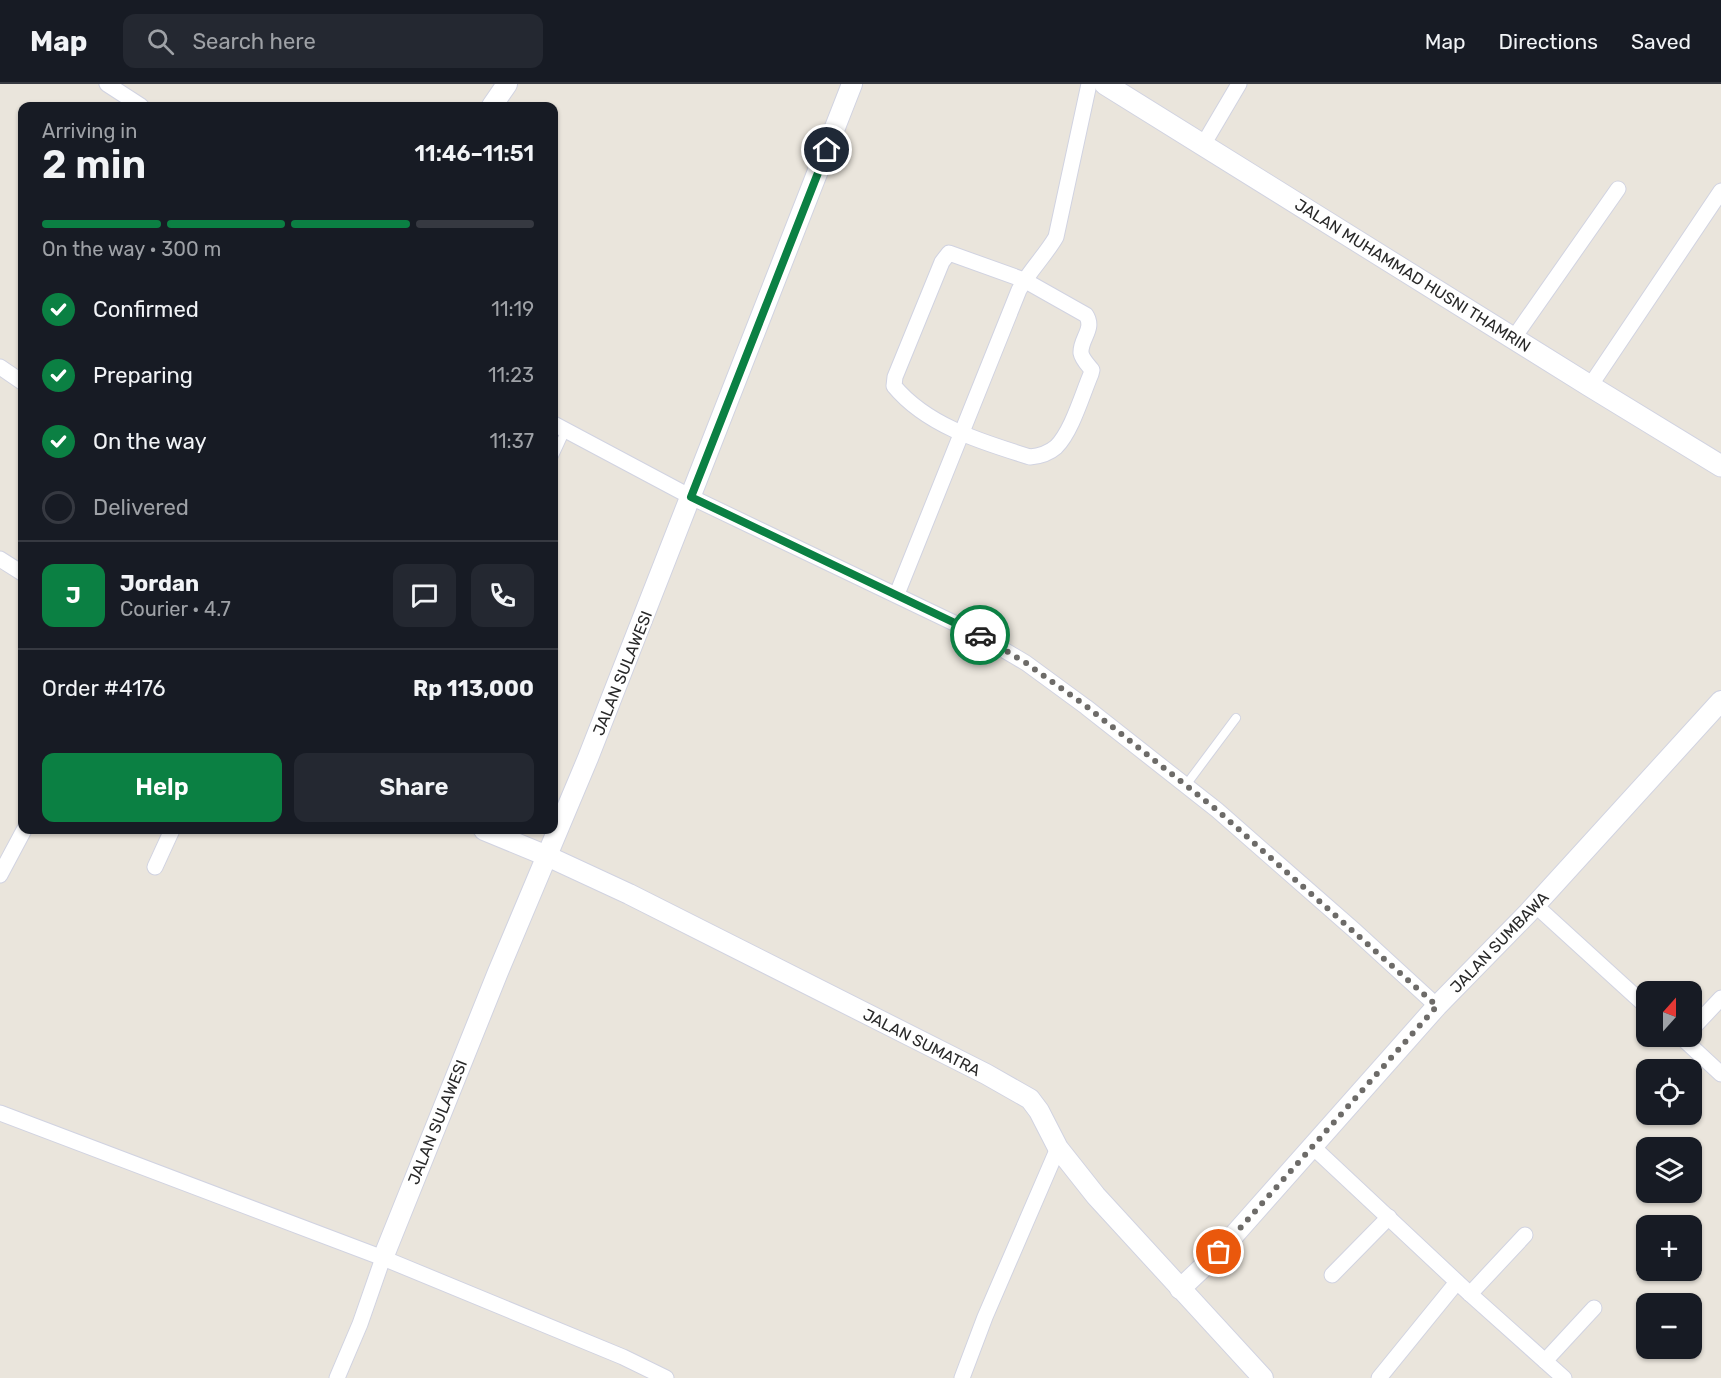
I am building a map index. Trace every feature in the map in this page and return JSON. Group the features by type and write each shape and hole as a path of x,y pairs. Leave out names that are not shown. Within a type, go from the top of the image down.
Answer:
{"main road":[{"name":"JALAN MUHAMMAD HUSNI THAMRIN","path":"1105,84 1721,466"}],"street":[{"path":"107,84 135,102"},
{"path":"495,102 507,84"},
{"name":"JALAN SULAWESI","path":"558,830 852,84"},
{"path":"897,594 1024,280 1045,255 1056,237 1089,84"},
{"path":"1203,145 1239,84"},
{"path":"1513,339 1618,189"},
{"path":"1590,386 1721,191"},
{"path":"948,254 1024,280 1086,315 1089,327 1081,354 1092,370 1061,440 1049,452 1030,457 961,433 915,408 894,386 895,377 944,257 948,254"},
{"path":"0,368 18,379"},
{"path":"560,427 691,497 977,634 1026,663 1086,706 1217,810 1329,907 1437,1006"},
{"path":"0,559 18,570"},
{"name":"JALAN SUMBAWA","path":"1180,1289 1219,1252 1437,1006 1535,905 1721,701"},
{"path":"0,875 22,834"},
{"path":"155,867 170,834"},
{"name":"JALAN SUMATRA","path":"494,834 629,894 1030,1100 1039,1111 1058,1148 1096,1196 1260,1377"},
{"name":"JALAN SULAWESI","path":"382,1258 556,834"},
{"path":"1535,905 1636,997"},
{"path":"1702,1018 1721,998"},
{"path":"1696,1047 1721,1074"},
{"path":"0,1113 382,1258 666,1378"},
{"path":"1313,1147 1470,1294 1564,1378"},
{"path":"962,1378 985,1317 1058,1148"},
{"path":"1332,1275 1389,1217"},
{"path":"1470,1294 1525,1234"},
{"path":"337,1378 360,1324 382,1258"},
{"path":"1379,1378 1457,1282"},
{"path":"1545,1361 1594,1308"}],"lane":[{"path":"1186,785 1236,718"}],"way so far":[{"path":"980,635 1026,663 1086,706 1217,810 1437,1006 1219,1252"}],"route":[{"path":"827,150 691,497 980,635"}]}
